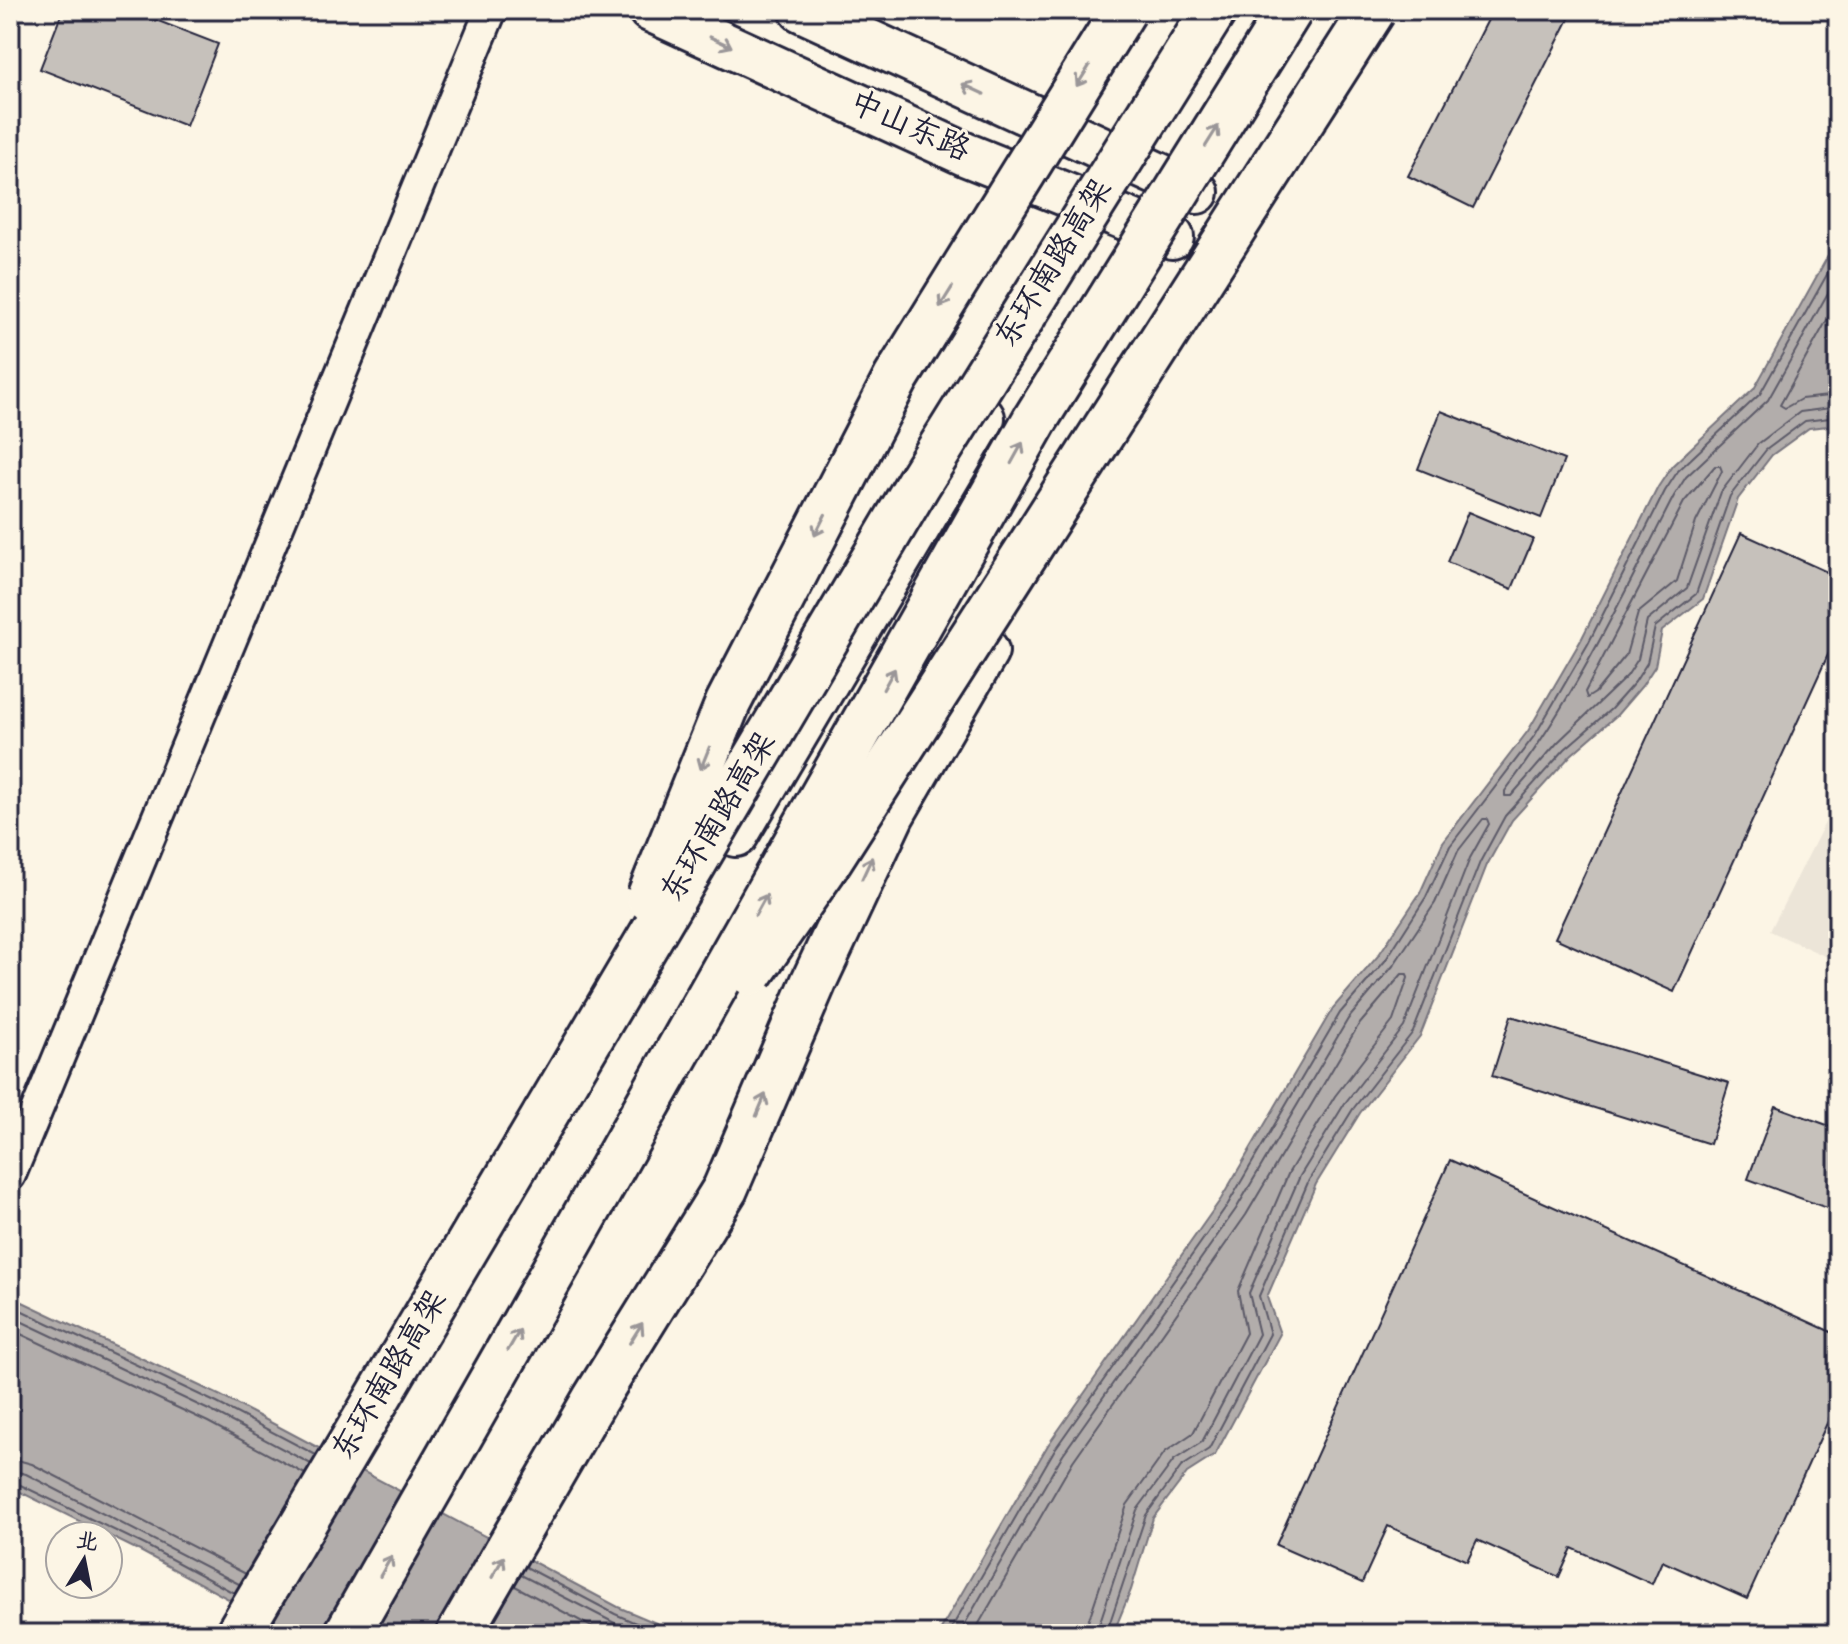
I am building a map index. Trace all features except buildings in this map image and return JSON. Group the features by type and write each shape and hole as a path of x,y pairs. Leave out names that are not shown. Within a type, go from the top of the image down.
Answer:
{"main road":[{"name":"中山东路","path":"650,10 967,155 1172,237"},
{"name":"中山东路","path":"801,10 1197,192"},
{"path":"603,1017 728,703 771,618 896,378 1124,10"},
{"path":"254,1634 434,1330 913,541 1213,10"},
{"name":"东环南路高架","path":"238,1634 918,484 1213,10"},
{"name":"东环南路高架","path":"347,1634 1035,420 1290,10"},
{"path":"459,1634 595,1399 725,1189 814,981 892,814 1354,10"},
{"path":"599,1192 823,870 1373,10"}],"street":[{"path":"10,1175 491,10"}],"shaded area":[{"path":"1838,797 1838,962 1770,931"}],"water":[{"path":"1838,238 1838,425 1809,428 1772,455 1738,499 1703,599 1662,631 1655,666 1642,686 1617,715 1571,755 1512,820 1487,865 1420,1036 1360,1113 1316,1184 1267,1297 1280,1334 1215,1455 1187,1473 1153,1518 1131,1590 1113,1634 938,1634 1048,1445 1221,1199 1333,1008 1378,956 1420,893 1443,842 1528,731 1581,640 1658,487 1672,466 1754,389"},
{"path":"10,1296 221,1396 618,1607 682,1634 293,1634 124,1543 124,1520 77,1520 10,1487"}]}
